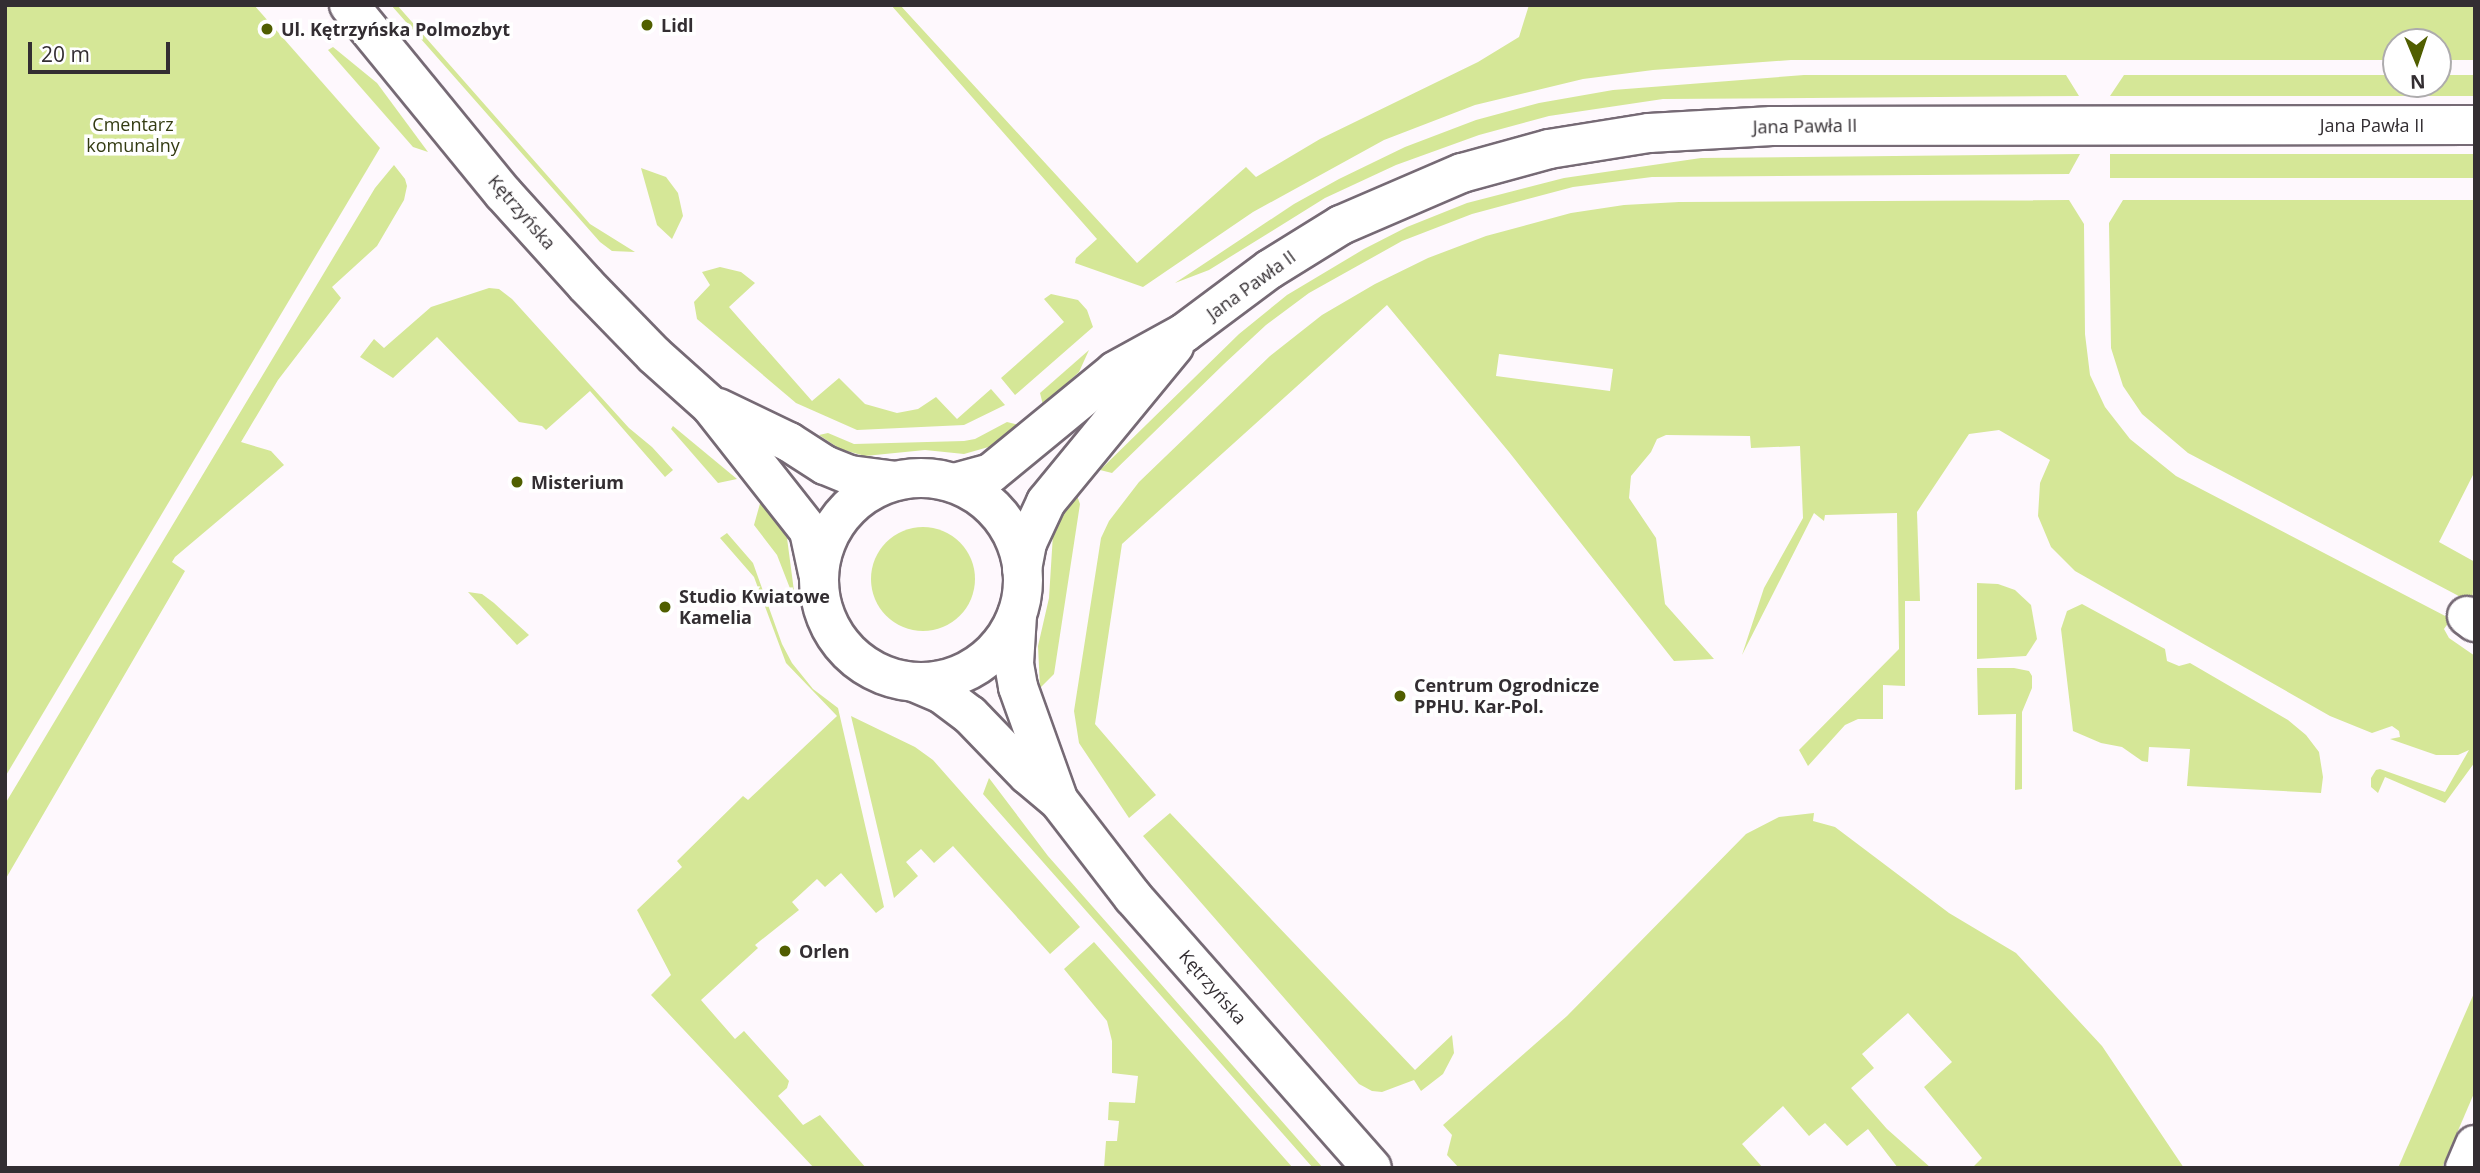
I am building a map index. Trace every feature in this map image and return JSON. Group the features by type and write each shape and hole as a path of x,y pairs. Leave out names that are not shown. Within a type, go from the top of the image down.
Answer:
{"main road":[{"name":"Kętrzyńska","path":"349,5 503,193 586,285 654,355 710,405 802,520 815,548 818,573"},
{"name":"Jana Pawła II","path":"954,483 991,472 1115,370 1184,333 1270,269 1342,225 1379,206 1462,173 1549,149 1649,133 1772,126 2475,125"},
{"name":"Jana Pawła II","path":"1022,569 1027,543 1046,502 1184,333"},
{"name":"Kętrzyńska","path":"710,405 789,442 825,465 850,475 895,481"},
{"path":"930,479 954,483 987,502 1000,516 1015,541 1023,585 1017,615 1007,635 976,665 936,681 914,682 883,675 862,663 844,647 827,620 818,573 830,532 842,515 876,488 895,481 930,479"},
{"name":"Kętrzyńska","path":"1017,615 1014,664 1018,687 1059,801"},
{"name":"Kętrzyńska","path":"914,682 956,702 1059,801 1133,897 1372,1168"},
{"path":"2465,1168 2475,1145"}],"green space":[{"name":"Cmentarz komunalny","path":"5,5 254,5 380,148 5,777"},
{"path":"391,5 397,5 590,224 635,252 612,251 600,242"},
{"path":"891,5 900,5 1137,263 1246,167 1256,177 1320,139 1478,62 1519,37 1529,5 2475,5 2475,60 2452,60 2452,28 2382,28 2382,60 1791,60 1653,70 1583,79 1475,105 1384,140 1253,212 1143,287 1075,263 1076,258 1097,239"},
{"path":"333,47 377,83 428,152 413,147 328,50"},
{"path":"1804,75 2066,75 2079,96 1663,99 1549,116 1479,135 1396,165 1325,198 1209,270 1175,283 1294,204 1339,179 1405,147 1476,120 1539,103 1613,90"},
{"path":"2124,75 2382,75 2382,96 2110,96"},
{"path":"2452,75 2475,75 2475,96 2452,96"},
{"path":"2080,154 2069,174 1652,177 1573,187 1472,214 1402,241 1309,293 1266,325 1112,473 1100,470 1239,334 1287,295 1407,227 1467,203 1564,178 1701,158"},
{"path":"2110,154 2475,154 2475,178 2110,178"},
{"path":"394,165 407,186 404,200 377,246 332,287 341,298 278,380 241,442 271,451 284,465 175,557 172,562 185,571 5,880 5,804 375,188"},
{"path":"641,168 666,177 678,193 683,216 672,239 657,225"},
{"path":"2069,200 2084,224 2085,334 2090,375 2105,407 2130,439 2176,476 2451,619 2444,629 2449,638 2475,656 2475,762 2445,803 2385,777 2378,793 2371,787 2371,778 2376,770 2380,769 2445,792 2469,750 2458,755 2436,755 2390,739 2400,737 2399,731 2392,726 2372,733 2330,716 2075,571 2051,547 2038,516 2040,483 2050,460 1999,430 1969,434 1917,512 1920,601 1905,601 1905,686 1883,685 1883,719 1858,719 1845,725 1808,766 1799,750 1899,649 1897,513 1825,515 1824,521 1814,513 1742,655 1764,588 1803,518 1800,446 1751,448 1750,436 1666,435 1657,439 1651,452 1631,476 1629,498 1656,538 1665,604 1714,659 1674,661 1509,452 1387,305 1122,544 1095,724 1156,795 1129,818 1079,743 1074,711 1101,538 1109,521 1139,482 1270,356 1322,315 1375,284 1428,258 1486,236 1571,213 1624,205 1679,202","holes":["1499,354 1613,369 1610,391 1496,376"]},
{"path":"2123,200 2475,200 2475,471 2439,542 2475,562 2472,603 2188,453 2142,414 2123,386 2111,348 2109,223"},
{"path":"720,267 741,272 755,283 729,307 812,401 839,378 865,404 897,413 918,409 936,397 957,419 991,389 1005,405 964,425 857,430 796,403 697,319 694,302 710,285 702,272"},
{"path":"489,288 499,289 512,299 629,428 652,447 673,470 665,477 590,391 546,430 542,426 519,422 437,337 393,378 360,357 374,339 384,348 431,307"},
{"path":"1051,294 1078,300 1087,310 1093,327 1015,395 1001,378 1064,322 1044,299"},
{"path":"1089,350 1079,372 1043,405 1040,393"},
{"path":"1007,422 1019,425 992,446 964,454 925,450 865,456 840,449 819,435 828,433 854,444 964,441 975,439"},
{"path":"673,426 737,479 718,483 671,429"},
{"path":"1076,493 1080,504 1054,674 1040,688 1038,646 1049,598 1053,534 1063,511"},
{"path":"761,500 787,538 794,591 791,591 777,555 754,525"},
{"path":"923,527 943,531 960,542 971,559 975,579 971,599 960,616 943,627 923,631 903,627 886,616 875,599 871,579 875,559 886,542 903,531"},
{"path":"727,533 753,563 782,644 792,663 813,689 838,708 884,907 876,913 841,873 825,887 817,879 792,902 799,910 755,945 758,948 701,1000 735,1039 744,1031 789,1081 787,1088 778,1096 803,1125 820,1115 866,1168 814,1168 651,995 671,975 637,910 682,867 677,861 743,796 748,800 837,716 786,663 754,577 720,538"},
{"path":"1977,583 1998,584 2015,590 2031,605 2037,639 2026,656 1977,659"},
{"path":"468,592 482,594 529,635 517,645"},
{"path":"2082,604 2165,649 2167,661 2179,666 2190,663 2288,720 2306,735 2319,752 2323,777 2321,793 2187,786 2190,749 2149,747 2148,762 2142,761 2122,747 2101,743 2073,731 2061,629 2067,611"},
{"path":"1977,668 2014,668 2029,671 2032,676 2032,688 2022,712 2022,789 2015,790 2016,714 1978,715"},
{"path":"851,716 915,747 933,760 1080,927 1050,954 953,846 934,863 921,849 906,862 918,876 894,898"},
{"path":"989,778 1048,856 1323,1168 1313,1168 983,794"},
{"path":"1170,813 1415,1070 1452,1035 1454,1053 1443,1074 1421,1091 1414,1080 1382,1092 1372,1091 1359,1084 1143,836"},
{"path":"1814,813 1813,821 1835,827 1949,913 2016,953 2102,1046 2184,1168 1972,1168 1982,1158 1924,1087 1952,1062 1908,1013 1862,1054 1874,1068 1851,1088 1887,1129 1931,1168 1898,1168 1868,1129 1847,1146 1825,1123 1809,1136 1783,1106 1742,1144 1763,1168 1459,1168 1447,1155 1452,1135 1443,1125 1567,1016 1746,834 1779,817"},
{"path":"1094,942 1293,1168 1104,1168 1106,1141 1117,1141 1119,1121 1108,1120 1109,1102 1135,1103 1138,1076 1112,1073 1112,1041 1107,1021 1064,969"},
{"path":"2475,991 2475,1091 2442,1168 2398,1168"}],"place":[{"name":"Lidl","path":"647,25"},
{"name":"Ul. Kętrzyńska Polmozbyt","path":"267,29"},
{"name":"Misterium","path":"517,482"},
{"name":"Studio Kwiatowe Kamelia","path":"665,607"},
{"name":"Centrum Ogrodnicze PPHU. Kar-Pol.","path":"1400,696"},
{"name":"Orlen","path":"785,951"}]}
